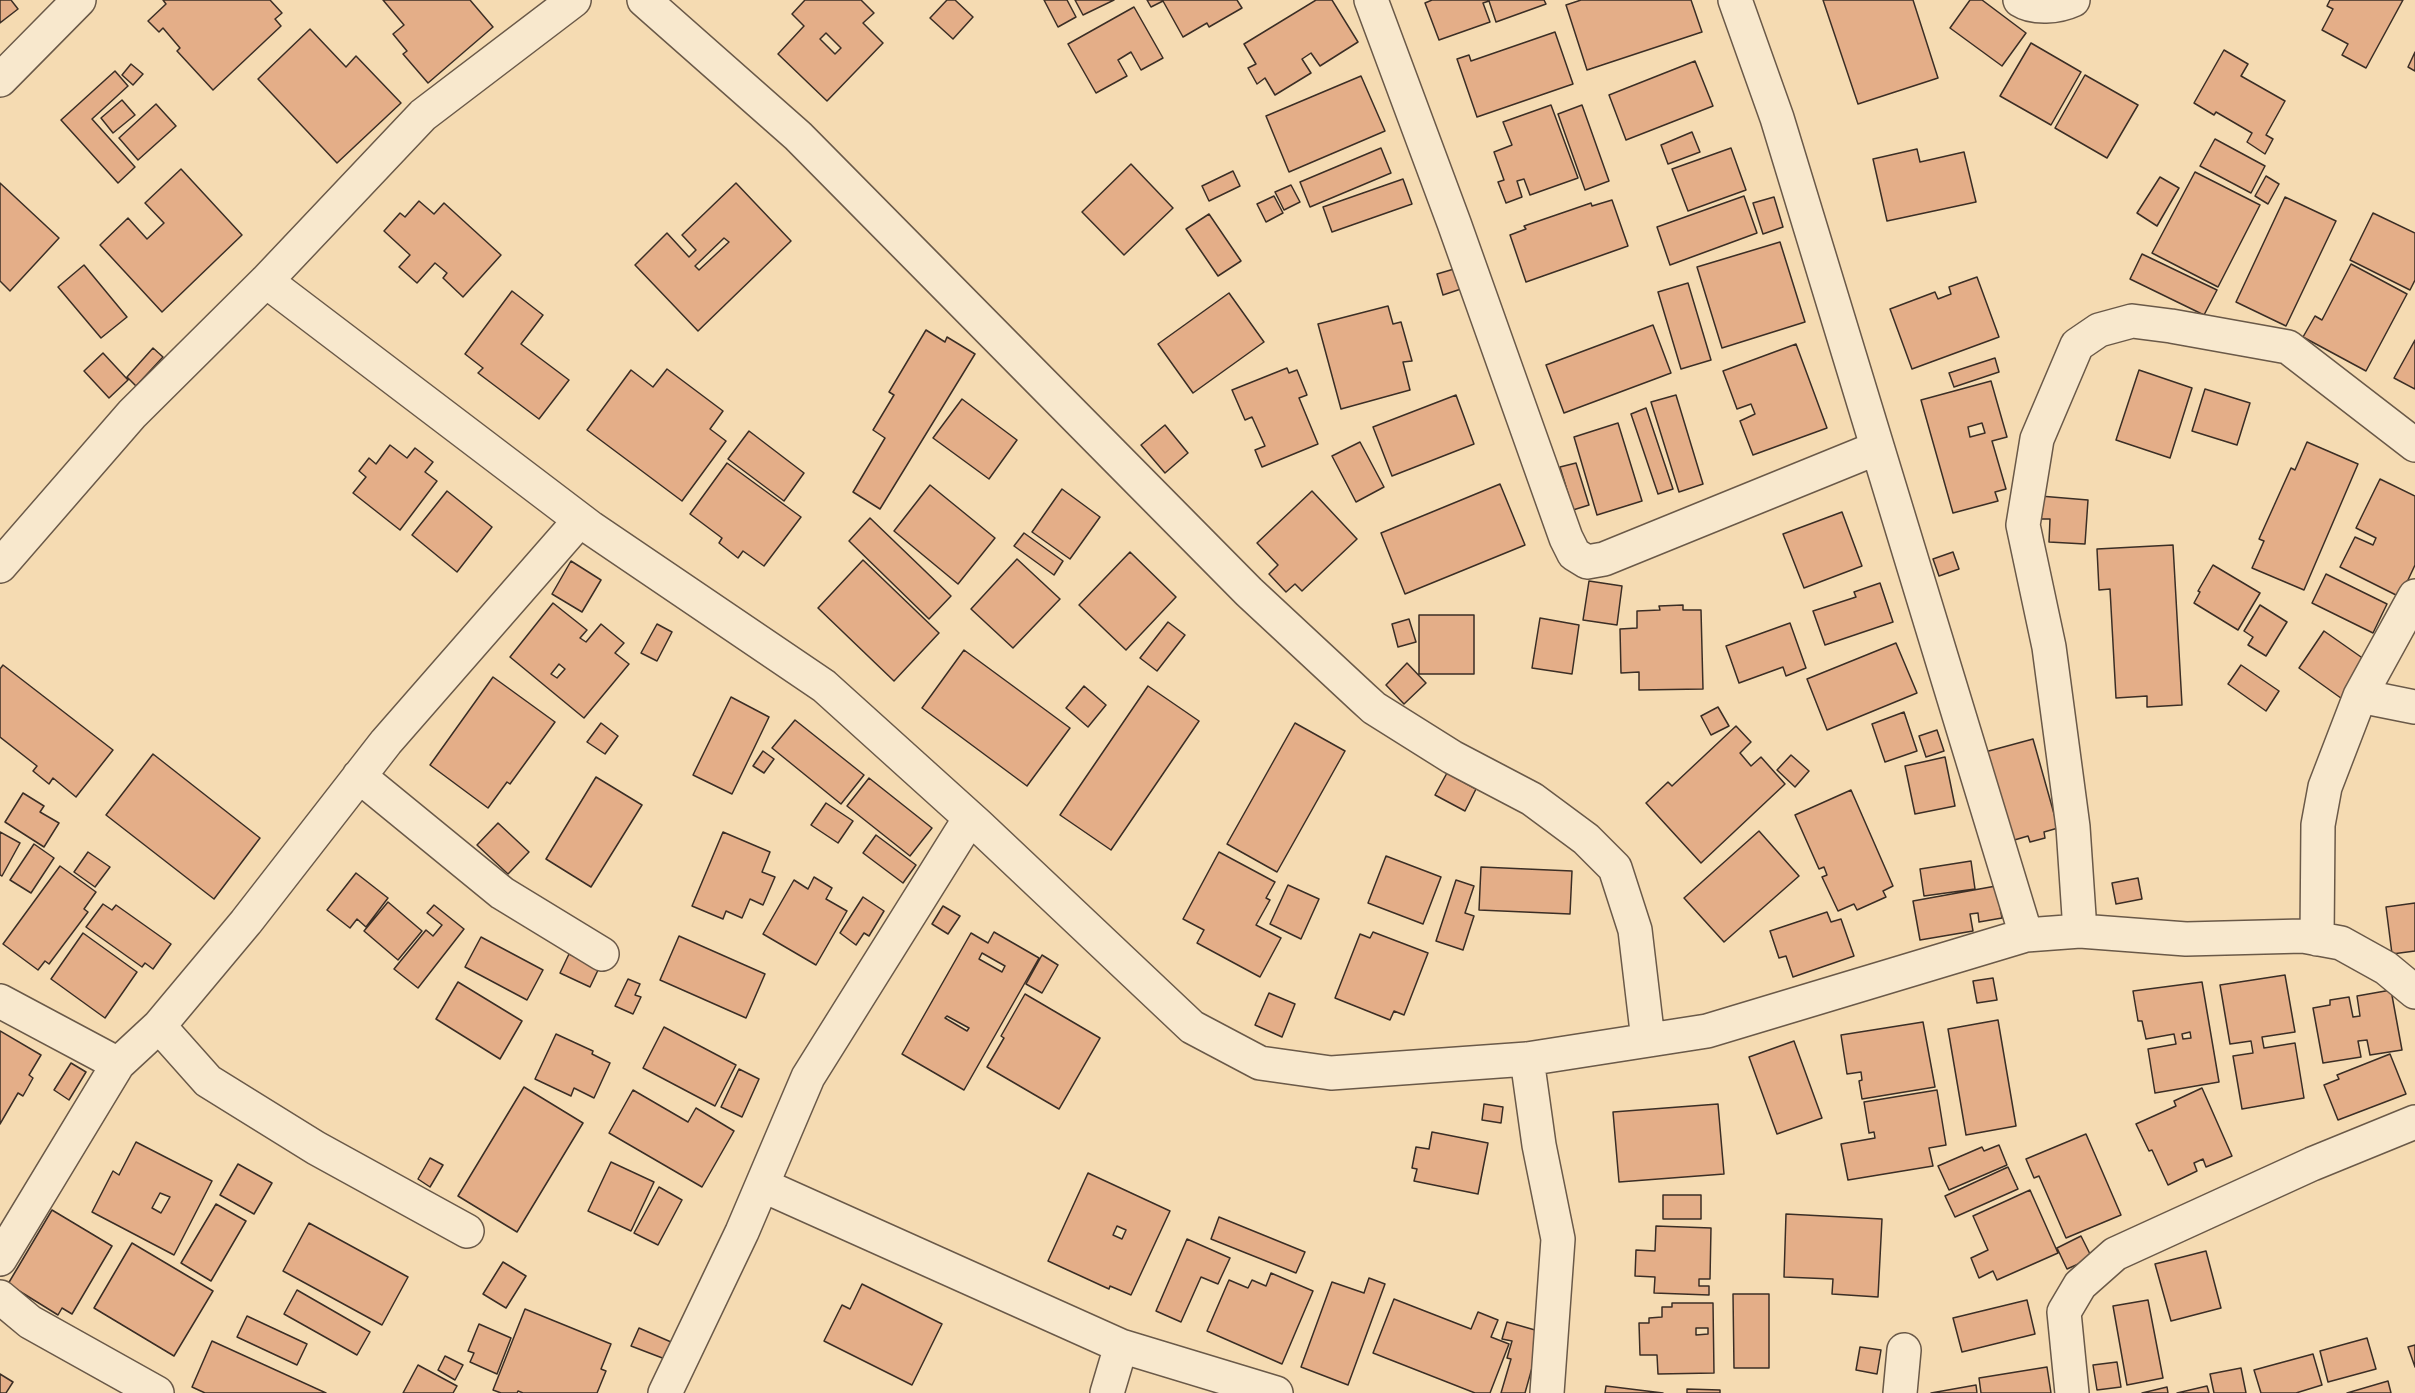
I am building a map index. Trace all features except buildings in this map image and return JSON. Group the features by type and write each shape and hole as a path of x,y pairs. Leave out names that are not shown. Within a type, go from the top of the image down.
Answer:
{"street":[{"path":"0,80 79,0"},
{"path":"0,566 132,414 266,281 423,115 574,0"},
{"path":"645,0 798,136 1249,592 1374,708 1452,757 1532,799 1586,838 1615,868 1635,930 1648,1040"},
{"path":"1371,0 1454,222 1566,538 1574,554 1587,562 1604,560 1877,448"},
{"path":"1735,0 1780,130 2026,935"},
{"path":"2019,0 2046,6 2073,0"},
{"path":"266,281 580,520 824,686 970,818 1192,1027 1260,1063 1331,1073 1527,1059 1707,1031 2026,935 2080,931 2186,939 2303,936 2341,943 2386,968 2415,992"},
{"path":"2080,931 2073,827 2049,647 2024,525 2037,439 2077,345 2099,330 2132,321 2288,347 2415,445"},
{"path":"0,1259 118,1064 159,1026 246,922 386,742 580,520"},
{"path":"2317,939 2318,825 2325,787 2360,696 2415,596"},
{"path":"2360,696 2415,706"},
{"path":"359,776 502,893 602,954"},
{"path":"665,1393 762,1185 808,1077 970,818"},
{"path":"0,1000 118,1064"},
{"path":"159,1026 208,1081 316,1148 467,1231"},
{"path":"1527,1059 1539,1145 1558,1239 1547,1393"},
{"path":"2072,1393 2064,1312 2080,1285 2115,1254 2313,1164 2415,1122"},
{"path":"762,1185 1121,1346 1276,1393"},
{"path":"0,1297 30,1322 157,1393"},
{"path":"1107,1393 1121,1346"},
{"path":"1900,1393 1904,1350"}]}
